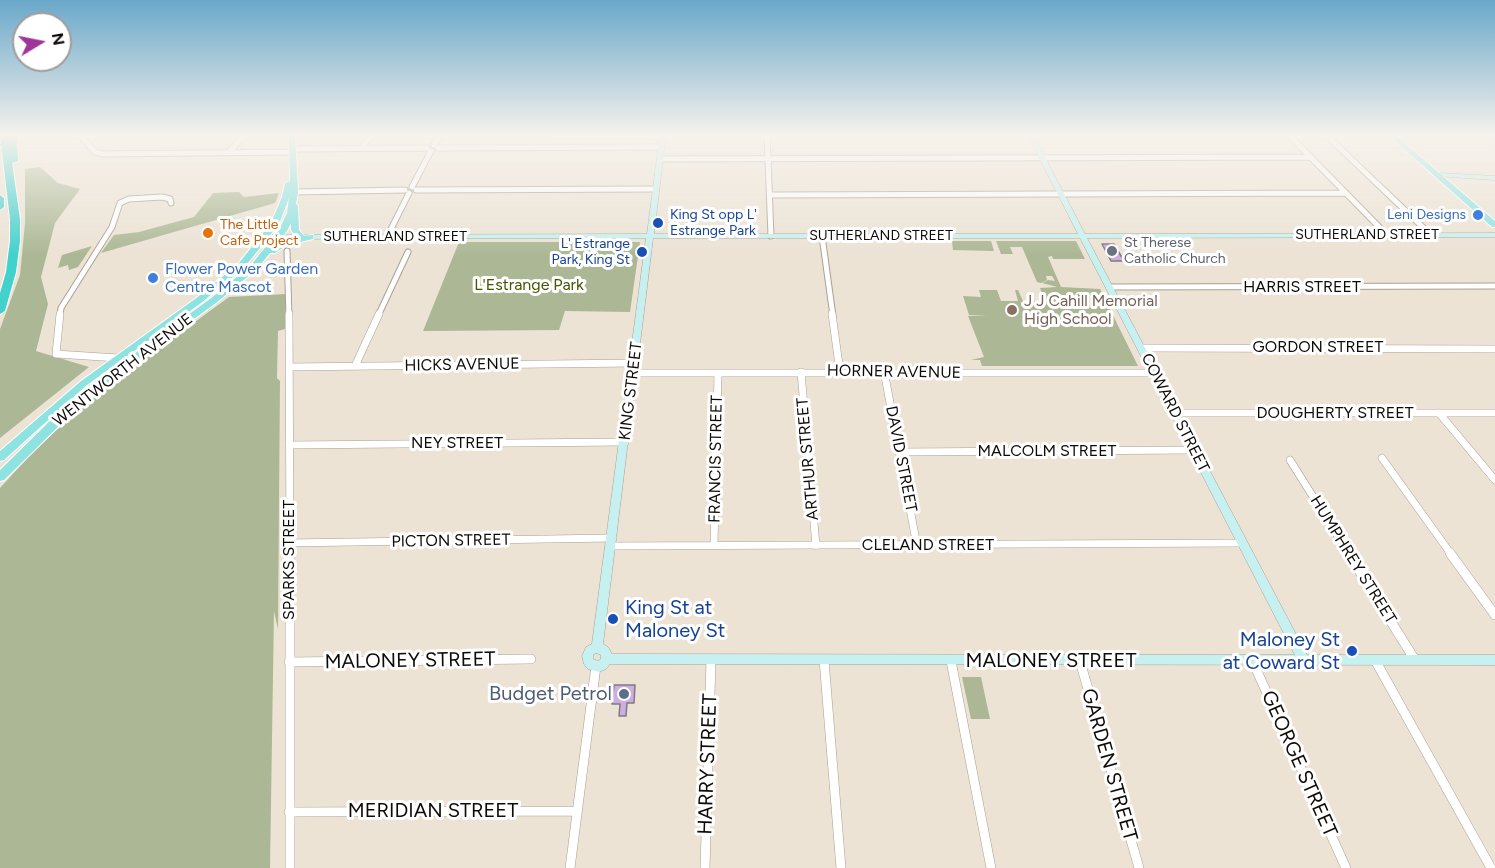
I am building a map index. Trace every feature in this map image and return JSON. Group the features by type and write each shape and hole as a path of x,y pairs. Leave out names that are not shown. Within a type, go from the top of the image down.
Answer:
{"highway":[{"path":"9,175 13,201"},
{"path":"0,311 11,272 15,241 13,175"},
{"path":"0,198 0,207"}],"main road":[{"name":"WENTWORTH AVENUE","path":"0,477 63,415 254,267 287,222 293,203 292,175"},
{"name":"WENTWORTH AVENUE","path":"0,457 63,400 227,278 267,237 283,209 292,175"},
{"path":"1438,175 1495,225"},
{"path":"293,203 295,230 306,237"},
{"path":"254,267 284,243 306,237"}],"street":[{"path":"414,189 421,175"},
{"name":"KING STREET","path":"597,648 613,542 658,175"},
{"path":"769,175 771,236"},
{"name":"COWARD STREET","path":"1051,175 1304,659"},
{"path":"1328,175 1387,235"},
{"path":"1368,175 1430,234"},
{"path":"1438,175 1495,178"},
{"path":"294,192 407,192 414,189 656,189"},
{"path":"387,237 407,192"},
{"path":"770,195 1346,194"},
{"path":"133,359 56,354 61,308 112,227 120,202 129,199 162,197 170,199 171,203"},
{"name":"SUTHERLAND STREET","path":"267,237 1495,235"},
{"path":"822,236 840,372"},
{"name":"SPARKS STREET","path":"287,251 290,367 290,868"},
{"path":"355,366 408,252"},
{"name":"HARRIS STREET","path":"1110,287 1495,286"},
{"name":"GORDON STREET","path":"1142,348 1495,349"},
{"name":"HICKS AVENUE","path":"290,367 635,363"},
{"name":"HORNER AVENUE","path":"633,373 884,371 1154,373"},
{"name":"DAVID STREET","path":"884,371 917,546"},
{"name":"ARTHUR STREET","path":"801,372 816,546"},
{"name":"FRANCIS STREET","path":"714,545 718,373"},
{"name":"DOUGHERTY STREET","path":"1175,413 1495,413"},
{"path":"1439,413 1495,480"},
{"name":"NEY STREET","path":"289,445 625,442"},
{"name":"MALCOLM STREET","path":"900,452 1194,450"},
{"path":"1382,458 1495,615"},
{"name":"HUMPHREY STREET","path":"1290,460 1415,660"},
{"name":"CLELAND STREET","path":"613,542 816,546 1244,543"},
{"name":"PICTON STREET","path":"289,543 613,542"},
{"path":"597,648 606,652 607,659 603,664 596,666 589,664 587,658 591,651 597,648"},
{"name":"MALONEY STREET","path":"289,662 531,659"},
{"name":"MALONEY STREET","path":"607,659 1495,660"},
{"name":"HARRY STREET","path":"705,868 711,660"},
{"path":"824,660 841,868"},
{"name":"GEORGE STREET","path":"1252,660 1346,868"},
{"path":"1375,660 1491,868"},
{"path":"951,661 991,868"},
{"name":"GARDEN STREET","path":"1080,661 1139,868"},
{"path":"570,868 596,666"},
{"name":"MERIDIAN STREET","path":"289,812 577,811"}],"green space":[{"path":"25,175 48,175 58,183 80,189 55,223 41,277 48,304 36,351 89,367 0,438 0,329 20,275 25,223"},
{"path":"239,192 244,197 279,193 275,203 101,253 114,235 139,232 194,217 213,193"},
{"path":"952,241 991,241 994,251 953,250"},
{"path":"996,241 1076,241 1085,259 1048,257 1061,287 1100,289 1138,366 982,366 980,360 971,360 984,357 968,316 987,316 969,315 963,296 981,297 979,290 997,290 1001,301 1018,301 1015,290 1018,290 1023,301 1045,301 1040,288 1057,287 1042,283 1048,280 1055,281 1052,276 1046,276 1047,280 1041,283 1037,282 1022,247 1010,247 1013,254 1001,254"},
{"name":"L'Estrange Park","path":"459,242 640,242 630,312 565,311 559,330 423,331"},
{"path":"92,246 78,267 69,270 68,265 58,268 62,255"},
{"path":"286,294 285,329 278,331 277,378 280,381 278,629 274,611 270,868 0,868 0,488 33,452 91,398 229,297"},
{"path":"962,677 981,677 990,719 971,719"}],"building":[{"name":"St Therese Catholic Church","path":"1102,244 1114,244 1124,261 1111,261"},
{"name":"Budget Petrol","path":"614,685 635,685 634,703 627,703 626,716 619,716 620,704 612,704"}],"place":[{"name":"Leni Designs","path":"1478,215"},
{"name":"King St opp L' Estrange Park","path":"658,223"},
{"name":"The Little Cafe Project","path":"208,233"},
{"name":"St Therese Catholic Church","path":"1112,251"},
{"name":"L' Estrange Park, King St","path":"642,252"},
{"name":"Flower Power Garden Centre Mascot","path":"153,278"},
{"name":"J J Cahill Memorial High School","path":"1012,310"},
{"name":"King St at Maloney St","path":"613,619"},
{"name":"Maloney St at Coward St","path":"1352,651"},
{"name":"Budget Petrol","path":"624,694"}]}
